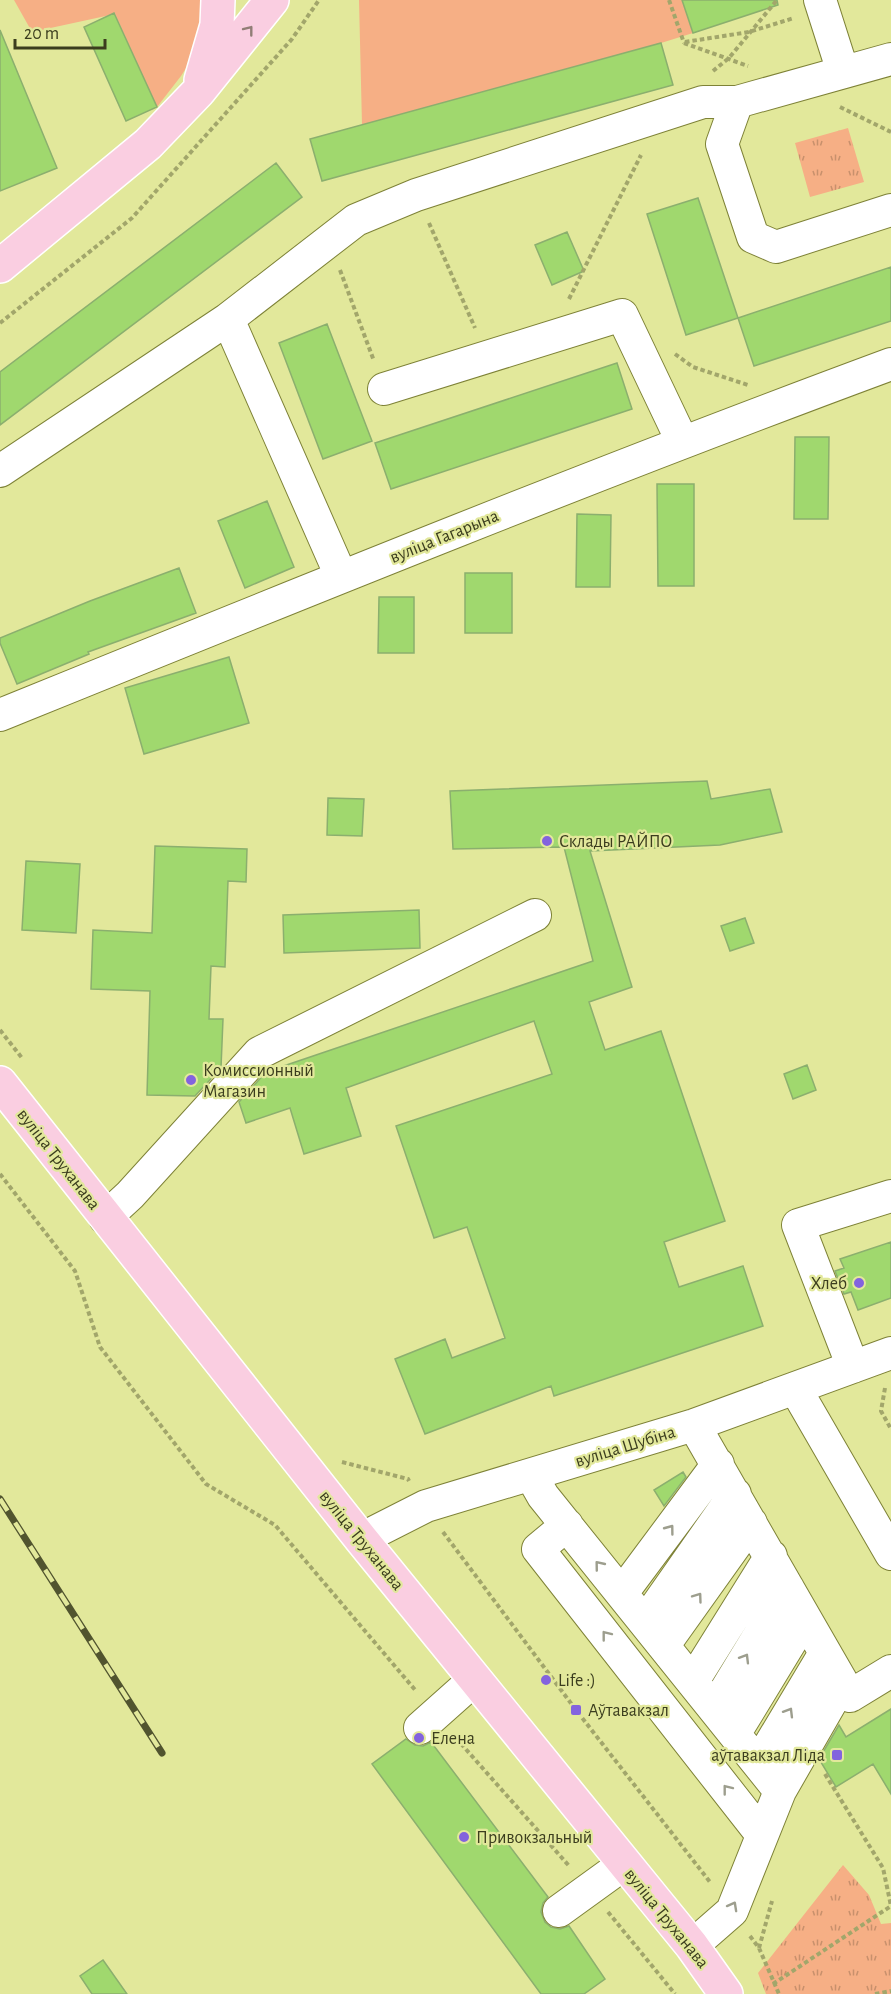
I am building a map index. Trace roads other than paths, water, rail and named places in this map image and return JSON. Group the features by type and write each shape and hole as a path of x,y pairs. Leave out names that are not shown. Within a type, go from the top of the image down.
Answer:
{"main road":[{"path":"198,91 217,25 218,0"},
{"path":"0,266 148,144 198,91 272,0"},
{"name":"вуліца Труханава","path":"0,1083 361,1539 692,1946 726,1994"}],"street":[{"path":"822,4 843,72"},
{"path":"0,471 228,318 356,220 416,195 703,102 737,102 891,59"},
{"path":"737,102 722,144 753,237 776,247 891,210"},
{"path":"384,389 622,315 682,441"},
{"path":"228,318 341,576"},
{"name":"вуліца Гагарына","path":"0,715 341,576 682,441 891,364"},
{"path":"105,1218 130,1195 259,1053 535,915"},
{"path":"853,1367 798,1225 891,1196"},
{"name":"вуліца Шубіна","path":"361,1539 426,1506 694,1425 891,1353"},
{"path":"795,1388 891,1554"},
{"path":"694,1425 850,1696 891,1671"},
{"path":"622,1593 718,1464"},
{"path":"531,1475 543,1496 780,1791"},
{"path":"655,1633 735,1494"},
{"path":"655,1633 751,1523"},
{"path":"567,1525 538,1549 762,1835"},
{"path":"693,1681 771,1556"},
{"path":"715,1708 788,1588"},
{"path":"735,1733 805,1618"},
{"path":"759,1763 825,1653"},
{"path":"428,1721 475,1678"},
{"path":"692,1946 732,1911 780,1791 842,1683"},
{"path":"559,1911 624,1864"}],"railway":[{"path":"0,1499 162,1753"}],"place":[{"name":"Склады РАЙПО","path":"547,841"},
{"name":"Комиссионный Магазин","path":"191,1080"},
{"name":"Хлеб","path":"859,1283"},
{"name":"Life :)","path":"546,1680"},
{"name":"Аўтавакзал","path":"576,1710"},
{"name":"Елена","path":"419,1738"},
{"name":"аўтавакзал Ліда","path":"837,1755"},
{"name":"Привокзальный","path":"464,1837"}]}
